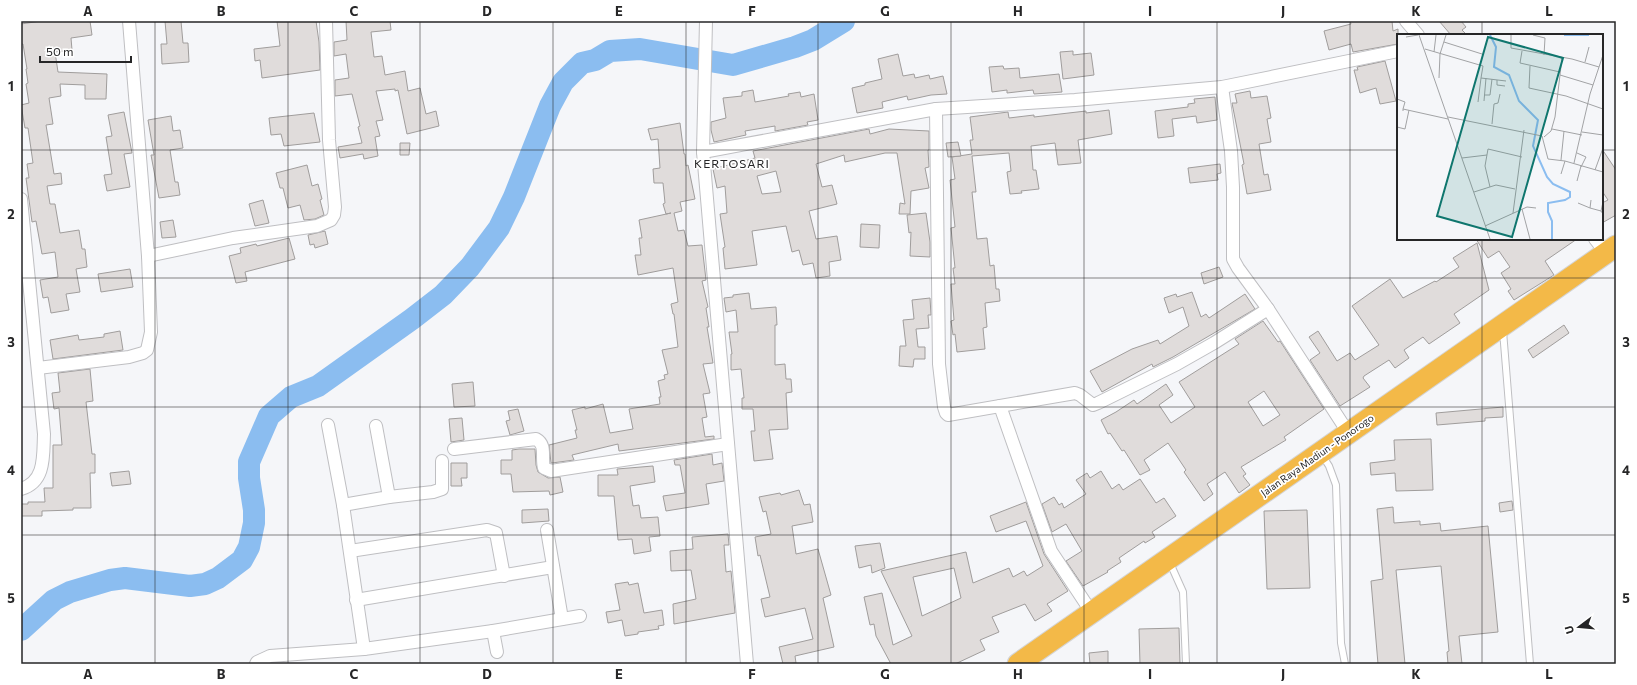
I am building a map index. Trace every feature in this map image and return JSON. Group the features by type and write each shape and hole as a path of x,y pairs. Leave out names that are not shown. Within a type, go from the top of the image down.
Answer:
{"highway":[{"name":"Jalan Raya Madiun - Ponorogo","path":"1018,664 1349,434 1502,324 1606,246"}],"street":[{"path":"38,368 129,357 143,353 147,350 151,332 148,256 130,21"},
{"path":"148,256 233,238 317,226 331,220 334,215 335,207 329,140 326,21"},
{"path":"706,21 703,152 746,664"},
{"path":"1406,21 1417,34"},
{"path":"703,152 936,109 1075,100 1222,87 1397,51"},
{"path":"1222,87 1231,151 1233,260 1268,309 1349,434"},
{"path":"936,109 939,364 946,413 952,415 1075,393 1093,405 1098,404 1177,364 1268,309"},
{"path":"21,199 44,434 42,466 39,475 30,486 21,489"},
{"path":"1000,406 1051,551 1092,613"},
{"path":"328,425 343,505 364,649"},
{"path":"376,426 389,496"},
{"path":"454,449 536,439 541,442 543,446 544,468 551,471 728,444"},
{"path":"343,505 389,496 433,492 442,489 442,461"},
{"path":"350,551 487,530 496,533 504,576"},
{"path":"547,530 562,619"},
{"path":"356,600 553,567"},
{"path":"256,664 257,662 270,656 364,649 493,631 580,616"},
{"path":"493,631 497,652"}],"lane":[{"path":"1502,324 1530,664"},
{"path":"1320,453 1329,466 1336,485 1341,643 1345,664"},
{"path":"1168,560 1183,592 1186,664"}],"building":[{"path":"41,21 90,21 92,35 71,38 72,50 55,52 58,72 107,74 106,99 85,99 85,85 60,84 61,96 49,98 53,124 46,125 54,174 61,173 62,184 47,186 50,204 55,204 60,233 79,230 82,249 85,249 87,267 76,269 80,292 66,294 69,310 51,313 48,297 43,298 40,280 58,277 55,252 42,254 36,221 32,222 26,178 29,178 27,164 33,163 28,128 25,128 21,105 29,103 26,84 28,83 27,69 23,44 21,44 21,24"},
{"path":"165,21 181,21 183,43 188,43 189,62 162,64 161,44 167,44"},
{"path":"277,21 316,21 319,42 320,70 262,78 260,60 255,61 254,49 280,46"},
{"path":"346,21 390,21 391,30 371,32 374,57 382,56 385,75 405,71 408,91 420,88 426,114 436,111 439,126 407,134 398,90 376,91 383,120 376,121 380,136 375,137 378,156 364,159 363,154 340,158 338,147 362,143 358,127 360,126 352,94 335,96 335,80 349,78 346,54 334,56 334,42 347,40"},
{"path":"1350,21 1392,21 1393,31 1398,29 1397,44 1353,52 1351,44 1329,50 1324,31 1351,24"},
{"path":"1439,21 1461,21 1466,27 1462,30 1466,34 1450,34"},
{"path":"1073,51 1073,55 1091,53 1094,75 1063,79 1060,52"},
{"path":"898,54 903,76 914,74 915,78 929,75 930,79 943,76 947,94 931,95 908,100 907,96 882,102 883,108 857,113 852,88 882,79 878,59"},
{"path":"1385,61 1396,101 1380,104 1376,88 1360,93 1354,70 1358,70 1357,67"},
{"path":"1003,66 1004,69 1019,68 1020,78 1059,74 1062,92 1034,94 1033,90 1007,93 1007,90 992,92 989,67"},
{"path":"753,90 755,102 789,96 788,94 800,92 801,97 814,94 818,120 807,122 808,125 775,131 775,126 745,131 746,135 714,142 711,122 726,118 723,98 742,96 742,92"},
{"path":"1250,91 1251,98 1267,96 1271,118 1267,119 1271,142 1259,144 1264,175 1268,174 1271,190 1247,194 1242,165 1244,164 1232,103 1237,103 1235,94"},
{"path":"1215,97 1217,120 1197,123 1196,116 1172,119 1174,136 1158,138 1155,111 1188,107 1188,104 1195,103 1194,99"},
{"path":"1109,110 1112,134 1078,140 1081,163 1058,165 1055,143 1031,146 1033,170 1036,170 1039,189 1010,194 1007,172 1011,171 1009,153 972,156 976,192 972,192 977,239 987,238 990,266 994,265 996,289 999,289 1000,301 985,303 987,327 983,328 985,349 957,352 955,334 953,335 951,321 954,320 951,284 955,284 953,268 955,268 951,228 955,227 950,180 955,179 952,157 972,154 970,140 973,140 970,117 1008,112 1009,118 1034,115 1034,117"},
{"path":"124,112 132,153 124,154 130,187 107,191 104,175 112,174 106,137 112,136 108,115"},
{"path":"314,113 320,142 284,146 281,134 271,135 269,118"},
{"path":"171,116 173,131 180,130 183,148 170,150 175,182 178,182 180,195 159,198 151,155 154,155 148,120"},
{"path":"680,123 686,166 688,165 695,199 680,202 682,211 674,213 678,231 684,230 688,246 702,245 706,280 702,281 708,307 706,308 709,327 707,327 713,363 703,364 710,393 703,394 707,417 702,418 705,437 714,436 714,439 619,451 618,444 572,455 574,460 551,463 549,445 577,438 575,430 577,430 572,410 585,407 585,409 603,404 610,433 633,429 629,409 660,404 659,397 661,397 658,381 665,379 664,375 668,374 662,350 678,347 674,314 671,304 678,302 673,268 638,275 635,255 641,255 639,238 642,238 639,220 671,213 666,214 663,204 665,203 663,183 654,183 653,169 660,168 658,139 651,140 648,129"},
{"path":"869,129 870,134 889,129 929,131 929,167 925,168 929,188 911,191 910,214 899,214 900,203 905,204 897,153 885,153 845,162 844,155 816,164 822,187 832,185 837,204 809,211 816,239 837,236 841,260 829,262 830,276 816,278 813,263 803,265 799,250 792,252 786,226 752,231 757,265 725,269 723,248 725,247 720,214 727,213 725,186 717,188 713,169 755,158 753,151","holes":["776,171 781,192 762,194 757,176"]},
{"path":"958,142 961,156 948,157 946,143"},
{"path":"400,143 410,143 409,155 400,155"},
{"path":"1603,150 1616,170 1616,215 1603,222 1603,202 1608,200 1603,192"},
{"path":"1220,164 1221,173 1217,174 1218,180 1190,183 1188,168"},
{"path":"307,165 312,186 318,184 324,215 315,219 304,220 300,205 288,208 283,188 280,188 276,173"},
{"path":"263,200 269,223 255,226 249,204"},
{"path":"926,213 930,242 930,257 910,256 911,232 909,233 907,215"},
{"path":"173,220 176,237 162,238 160,222"},
{"path":"861,224 880,225 879,248 860,247"},
{"path":"325,231 328,244 315,248 314,244 310,245 308,235"},
{"path":"289,238 295,259 245,272 247,281 236,283 229,256 241,253 240,248 256,244 257,246"},
{"path":"1477,240 1576,240 1545,261 1554,275 1514,300 1508,291 1511,289 1501,273 1510,267 1499,251 1488,258"},
{"path":"1477,243 1489,290 1454,314 1460,323 1429,344 1423,337 1404,350 1409,358 1395,368 1389,360 1364,376 1363,378 1370,387 1340,406 1310,360 1320,353 1309,337 1318,331 1337,361 1350,353 1355,360 1379,345 1352,306 1390,279 1403,298 1435,281 1436,282 1459,267 1453,258"},
{"path":"1219,267 1223,277 1204,284 1201,273"},
{"path":"130,269 133,287 101,292 98,274"},
{"path":"1192,292 1201,317 1206,314 1209,318 1245,294 1255,309 1173,357 1153,367 1152,364 1102,392 1090,371 1132,349 1158,340 1160,344 1189,326 1183,307 1169,313 1164,298 1176,294 1177,297"},
{"path":"749,293 751,309 776,307 777,325 775,325 775,365 785,364 786,379 791,379 792,392 786,393 788,429 769,430 773,459 754,461 751,431 755,431 753,409 742,409 742,398 744,398 741,369 731,370 732,354 729,332 738,332 736,310 726,312 724,298"},
{"path":"930,298 931,315 928,315 929,328 916,329 918,347 925,347 925,359 914,359 913,367 899,366 900,346 906,346 903,320 914,319 912,300"},
{"path":"1263,321 1278,342 1280,341 1324,409 1284,437 1286,440 1241,467 1246,474 1243,476 1250,485 1239,493 1225,472 1207,484 1213,494 1204,501 1184,472 1186,470 1168,443 1144,460 1150,470 1140,475 1124,450 1122,451 1110,433 1108,434 1101,420 1134,400 1137,404 1166,384 1173,395 1159,405 1171,423 1195,407 1179,382 1239,344 1235,339","holes":["1264,391 1280,415 1263,426 1248,402"]},
{"path":"1564,325 1569,333 1533,358 1528,350"},
{"path":"120,331 123,350 53,359 50,340 78,335 79,340 104,337 104,334"},
{"path":"90,369 93,401 86,402 92,454 95,454 95,473 90,473 91,508 42,511 42,516 21,516 21,504 28,504 28,502 45,502 44,488 53,488 53,445 62,445 59,408 54,409 52,393 60,392 58,373"},
{"path":"473,382 475,406 454,407 452,384"},
{"path":"1503,407 1503,417 1485,418 1485,421 1437,425 1436,413"},
{"path":"518,409 524,431 510,435 506,421 510,420 508,411"},
{"path":"462,418 464,440 451,442 449,419"},
{"path":"1431,439 1433,490 1396,491 1395,473 1371,475 1370,463 1395,460 1394,440"},
{"path":"535,449 538,472 548,478 560,477 563,492 550,495 549,491 513,492 511,474 501,474 501,460 512,460 512,450"},
{"path":"712,454 713,465 722,463 724,481 706,484 709,504 666,511 663,496 685,493 680,465 675,465 674,460"},
{"path":"451,463 467,463 467,478 461,478 462,486 451,486"},
{"path":"653,466 655,482 630,486 633,506 639,505 641,518 658,517 660,536 649,537 651,551 634,554 632,539 618,540 614,496 598,496 598,475 618,475 617,469"},
{"path":"129,471 131,484 112,486 110,473"},
{"path":"1101,471 1112,489 1119,484 1123,490 1140,479 1156,503 1164,498 1176,516 1152,532 1155,537 1145,543 1144,541 1119,558 1121,562 1107,571 1108,572 1083,586 1066,561 1082,551 1066,524 1052,532 1042,504 1054,497 1059,505 1062,503 1064,508 1086,494 1076,480 1087,473 1090,478"},
{"path":"799,490 804,505 810,504 813,522 792,526 796,554 818,549 831,595 823,598 834,647 795,656 796,663 783,664 779,647 813,639 805,608 765,617 761,599 770,597 760,555 758,556 755,537 771,534 766,511 763,512 759,497 780,493 781,495"},
{"path":"1512,501 1513,510 1500,512 1499,503"},
{"path":"1026,502 1044,554 1068,591 1047,604 1052,611 1035,621 1025,604 992,617 999,632 980,640 985,650 955,664 891,664 876,636 874,624 870,625 864,597 882,593 893,645 912,636 881,571 966,552 973,583 1009,568 1013,577 1024,571 1027,576 1043,566 1026,521 996,532 990,516","holes":["954,568 961,598 922,616 913,577"]},
{"path":"1393,507 1394,523 1420,521 1420,525 1440,523 1441,531 1488,526 1498,632 1459,636 1462,664 1448,664 1447,652 1449,651 1441,566 1396,570 1405,664 1378,664 1371,581 1383,579 1377,509"},
{"path":"548,509 549,521 522,523 522,510"},
{"path":"1307,510 1310,588 1267,589 1264,511"},
{"path":"728,534 729,545 724,545 726,572 731,571 735,613 674,624 673,604 696,599 691,570 671,571 670,551 693,549 692,537"},
{"path":"880,543 885,568 872,573 871,565 859,568 855,546"},
{"path":"628,582 629,585 638,583 644,613 662,610 664,625 658,626 659,629 638,632 638,634 625,636 622,620 608,623 606,612 620,610 615,584"},
{"path":"1179,628 1180,664 1140,664 1139,629"},
{"path":"1108,651 1108,664 1090,664 1089,653"}],"waterway":[{"path":"21,630 54,600 70,592 110,580 125,578 190,586 205,584 218,578 242,560 249,547 254,523 254,510 249,478 249,462 269,416 291,397 318,386 412,319 443,295 470,267 499,228 514,197 550,106 563,82 582,63 595,60 610,51 640,49 733,65 795,47 813,40 844,21"}],"district":[{"name":"KERTOSARI","path":"732,163"}]}
